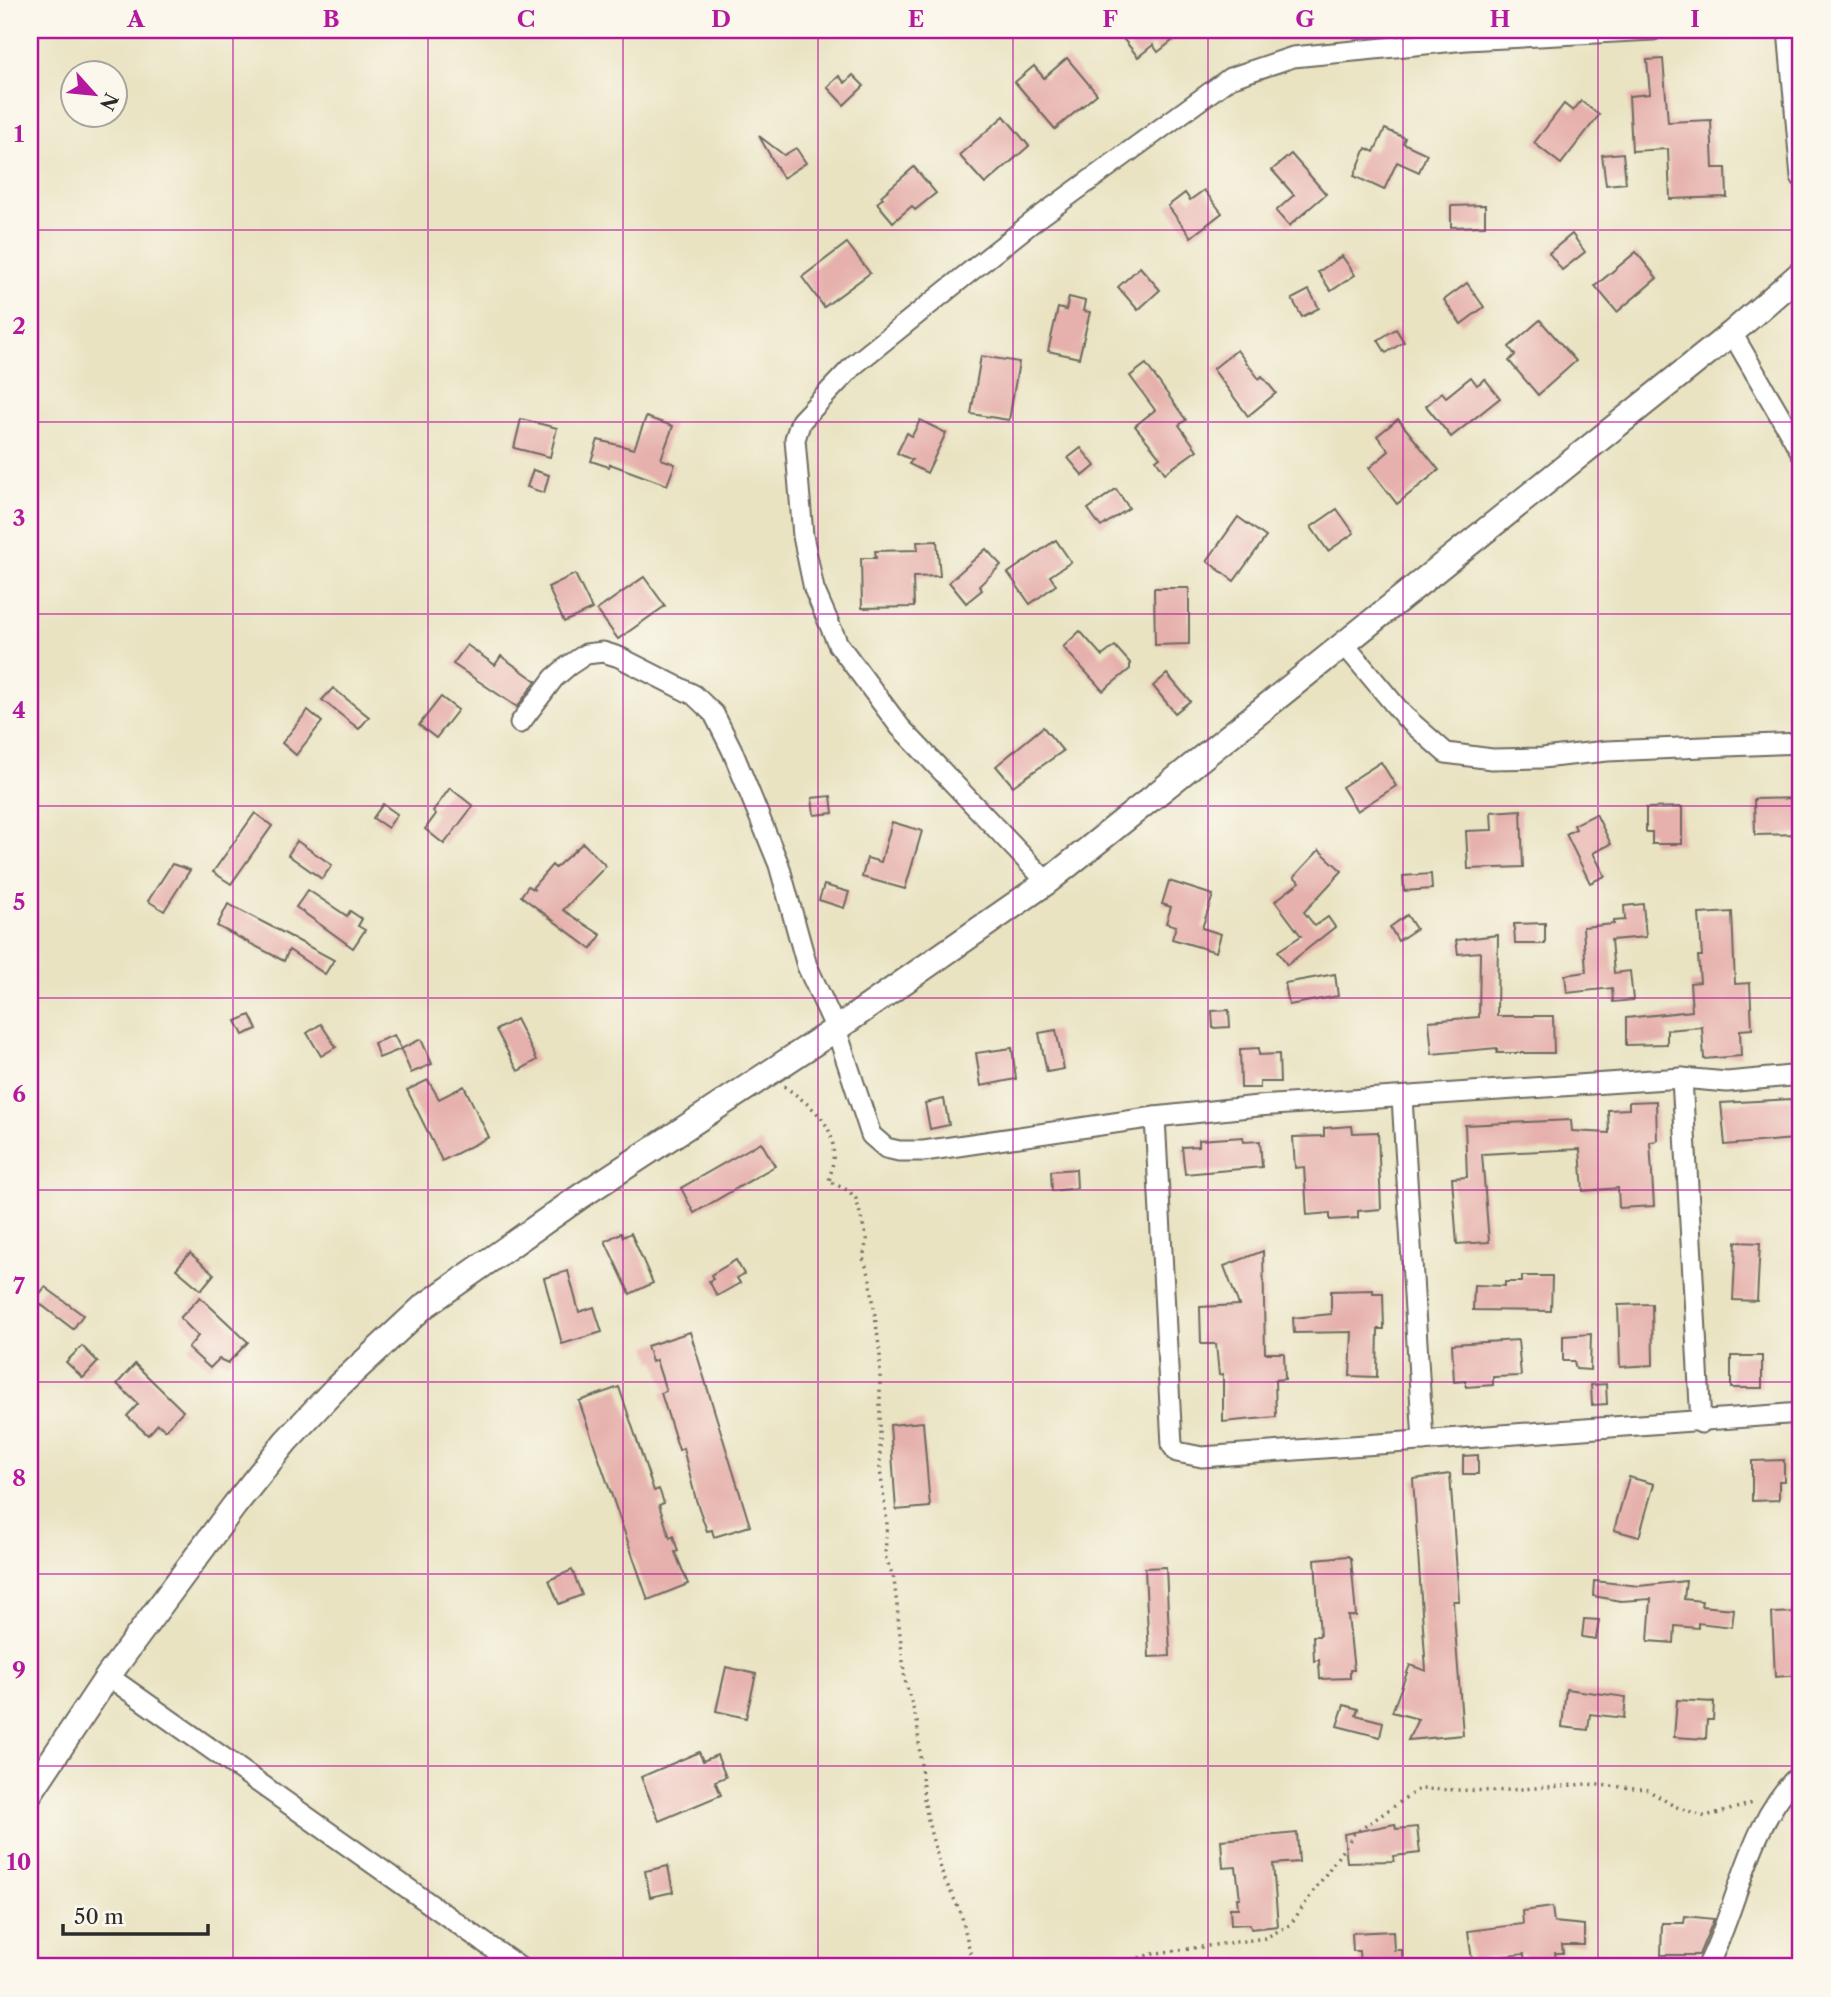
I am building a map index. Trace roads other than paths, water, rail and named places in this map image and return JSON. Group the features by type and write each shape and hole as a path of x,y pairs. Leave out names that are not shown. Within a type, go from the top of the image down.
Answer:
{"street":[{"path":"1047,882 900,727 838,643 814,589 803,536 795,439 802,421 854,365 1034,220 1230,78 1293,57 1466,40 1653,30"},
{"path":"1788,30 1801,177"},
{"path":"30,1793 108,1676 234,1506 286,1441 335,1389 423,1307 581,1196 765,1077 1047,882 1732,333 1801,273"},
{"path":"1732,333 1801,453"},
{"path":"1343,643 1404,716 1446,753 1493,759 1542,758 1607,751 1801,743"},
{"path":"520,723 554,678 586,654 603,652 619,657 694,695 714,714 738,763 779,865 807,965 836,1029 871,1135 886,1148 924,1151 1155,1117 1258,1106 1682,1078 1727,1082 1801,1075"},
{"path":"1682,1078 1701,1423"},
{"path":"1402,1098 1423,1441"},
{"path":"1155,1117 1172,1445 1178,1452 1202,1457 1701,1423 1801,1413"},
{"path":"108,1676 519,1967"},
{"path":"1707,1967 1765,1821 1797,1782"}]}
